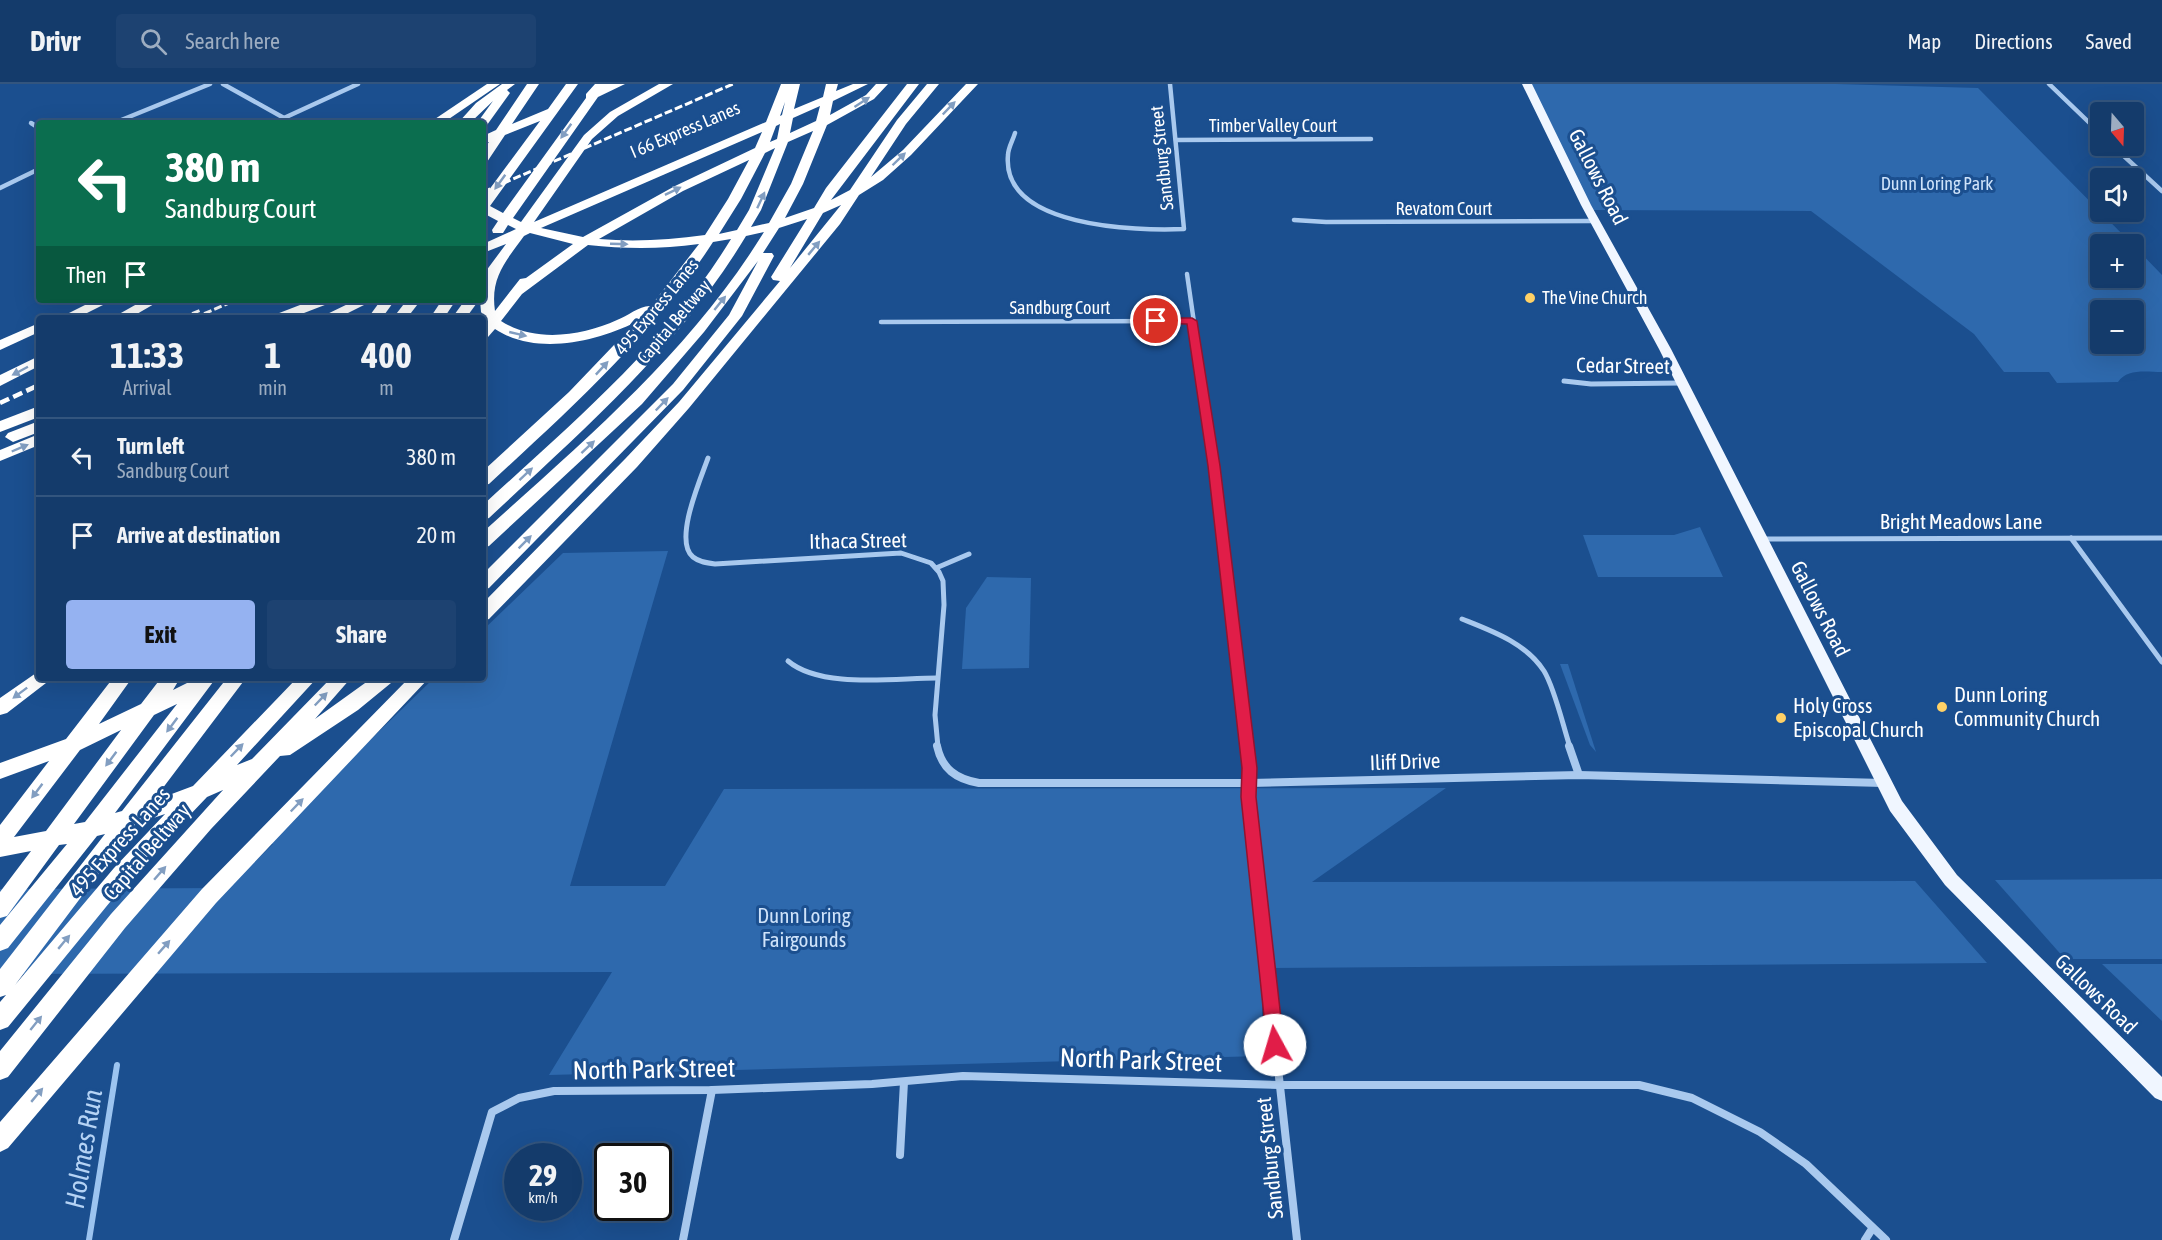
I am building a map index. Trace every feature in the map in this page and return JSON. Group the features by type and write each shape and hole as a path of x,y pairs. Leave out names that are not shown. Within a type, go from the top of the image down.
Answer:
{"highway":[{"path":"459,120 469,102 485,84"},
{"path":"440,120 494,84"},
{"path":"467,120 480,105 510,84"},
{"path":"485,120 510,84"},
{"path":"486,154 533,84"},
{"path":"486,203 572,84"},
{"path":"486,246 601,84"},
{"path":"486,131 606,84"},
{"path":"486,139 619,84"},
{"path":"487,280 588,137 614,114 667,84"},
{"path":"486,477 589,382 628,340 709,237 735,198 765,140 786,84"},
{"name":"495 Express Lanes","path":"486,511 626,379 678,321 722,265 752,220 773,174 789,126 794,84"},
{"name":"I 66 Express Lanes","path":"486,235 834,84"},
{"name":"Capital Beltway","path":"486,539 615,422 651,385 742,276 769,238 797,188 821,129 834,84"},
{"path":"486,249 862,84"},
{"path":"515,293 552,263 611,224 733,163 853,108 870,97 882,84"},
{"path":"486,611 631,464 684,405 836,221 901,122 933,84"},
{"path":"486,209 528,230 606,243 676,243 737,235 793,220 850,196 890,168 972,84"},
{"path":"749,325 813,215 909,89"},
{"path":"486,330 515,293 540,267 591,226 654,184 715,148"},
{"path":"486,581 678,387 719,338 735,316 760,270 797,188"},
{"path":"485,303 489,317 508,332 541,338 578,337 617,326 649,308 667,292"},
{"path":"62,315 86,303"},
{"path":"73,315 99,303"},
{"path":"84,315 110,303"},
{"path":"125,315 148,303"},
{"path":"294,315 352,303"},
{"path":"344,315 354,303"},
{"path":"402,315 412,303"},
{"path":"306,315 323,309"},
{"path":"0,347 36,329"},
{"path":"0,353 36,337"},
{"path":"0,381 36,362"},
{"path":"0,427 36,412"},
{"path":"0,442 36,427"},
{"path":"0,456 36,440"},
{"path":"0,708 36,681"},
{"path":"0,840 121,681"},
{"path":"0,909 169,681"},
{"path":"0,941 120,793 205,681"},
{"path":"4,769 81,741 206,681"},
{"path":"0,987 235,681"},
{"name":"495 Express Lanes","path":"0,1019 121,874 305,681"},
{"name":"Capital Beltway","path":"0,1069 118,921 204,823 339,681"},
{"path":"0,848 69,835 111,824 198,792 281,750 351,705 381,681"},
{"path":"0,1140 209,896 417,681"}],"main road":[{"name":"Gallows Road","path":"1527,84 1594,221 1641,302 1883,783 1926,850 1951,880 2162,1091"}],"street":[{"path":"121,120 210,84"},
{"path":"223,84 288,120"},
{"path":"284,118 358,84"},
{"name":"Sandburg Street","path":"1016,133 1007,147 1006,166 1016,186 1038,204 1070,219 1107,227 1150,230 1184,229 1170,84"},
{"path":"2049,84 2090,123"},
{"path":"31,123 36,126"},
{"name":"Timber Valley Court","path":"1176,140 1371,139"},
{"path":"2124,156 2162,191"},
{"path":"0,188 36,170"},
{"name":"Revatom Court","path":"1294,220 1337,222 1594,221"},
{"path":"1187,274 1192,321"},
{"name":"Sandburg Street","path":"1192,321 1214,466 1250,783 1248,797 1297,1240"},
{"name":"Sandburg Court","path":"881,322 1192,321"},
{"name":"Cedar Street","path":"1564,381 1591,384 1682,383"},
{"name":"Ithaca Street","path":"708,458 683,535 687,552 695,560 715,564 901,554 926,560 936,567"},
{"path":"2071,538 2162,662"},
{"name":"Bright Meadows Lane","path":"1761,539 2162,538"},
{"path":"788,661 811,676 828,679 938,678 943,632 944,587 942,577 936,567 969,554"},
{"path":"1462,619 1508,637 1524,647 1537,660 1545,673 1579,775"},
{"name":"Iliff Drive","path":"938,678 935,729 940,757 945,767 954,776 979,783 1250,783 1579,775 1883,783"},
{"name":"North Park Street","path":"454,1240 492,1112 519,1098 545,1092 712,1090 904,1082 963,1076 1279,1085 1639,1084 1692,1098 1760,1132 1806,1164 1886,1240"},
{"path":"900,1155 904,1082"},
{"path":"682,1240 712,1090"},
{"path":"1865,1240 1872,1229"}],"green space":[{"name":"Dunn Loring Park","path":"1527,84 1836,84 1978,88 2090,201 2090,222 2110,222 2122,234 2090,234 2090,288 2144,288 2144,256 2162,275 2162,372 2132,373 2118,382 2057,383 2049,372 2004,372 1974,334 1811,211 1589,210"},
{"path":"1700,527 1723,577 1598,577 1583,535 1674,535"},
{"name":"Dunn Loring Fairgounds","path":"668,551 570,886 665,886 724,789 1446,788 1312,882 1915,881 1987,963 1262,968 1262,1056 549,1075 612,972 0,974 0,889 228,888 273,844 263,844 431,681 486,681 486,627 563,553"},
{"path":"987,577 1031,578 1029,668 962,669 966,608"},
{"path":"1560,664 1568,664 1596,752 1590,745"},
{"path":"2162,879 2162,959 2065,959 1995,880"},
{"path":"2102,964 2162,964 2162,1021"}],"waterway":[{"name":"Holmes Run","path":"89,1240 117,1065"}],"railway":[{"path":"486,191 733,84"},
{"path":"201,315 229,303"},
{"path":"189,315 201,310"},
{"path":"0,403 36,386"}],"place":[{"name":"The Vine Church","path":"1530,298"},
{"name":"Dunn Loring Community Church","path":"1942,707"},
{"name":"Holy Cross Episcopal Church","path":"1781,718"}],"route":[{"path":"1156,321 1192,321 1214,466 1250,768 1248,797 1275,1045"}]}
